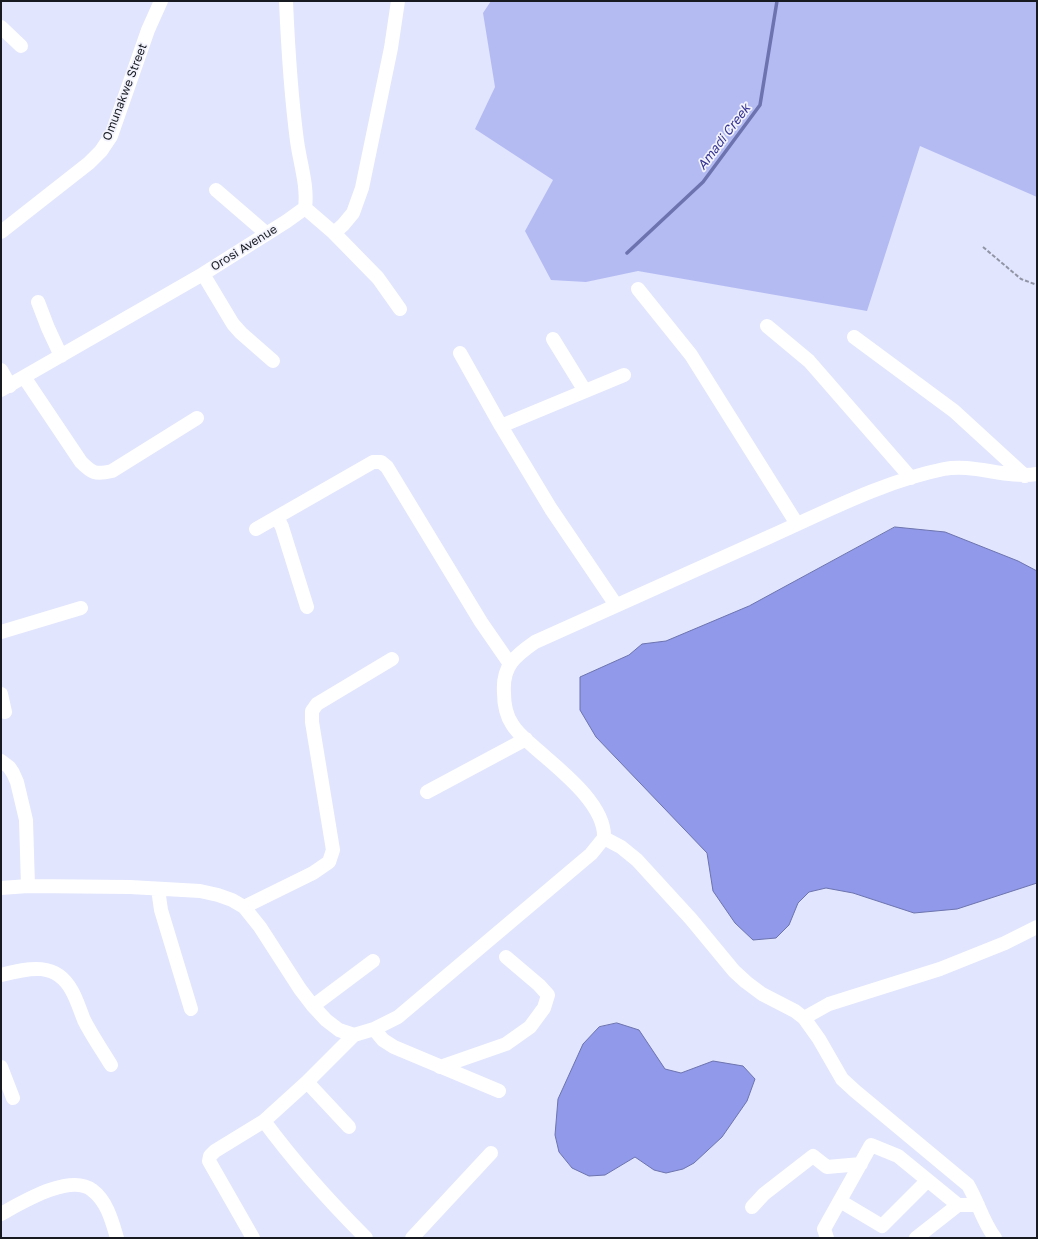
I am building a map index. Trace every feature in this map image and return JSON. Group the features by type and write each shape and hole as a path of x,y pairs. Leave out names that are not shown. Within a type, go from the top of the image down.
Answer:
{"street":[{"name":"Omunakwe Street","path":"1,232 60,187 101,151 111,136 148,30 161,1"},
{"path":"286,1 288,57 297,141 305,194 305,208 334,233 378,278 400,309"},
{"path":"334,233 353,213 362,188 391,48 398,1"},
{"path":"1,27 21,46"},
{"path":"216,190 267,234"},
{"name":"Orosi Avenue","path":"6,388 203,274 297,215 305,208"},
{"path":"203,274 233,324 273,361"},
{"path":"638,289 691,355 797,524"},
{"path":"38,302 61,356"},
{"path":"766,326 809,361 911,478"},
{"path":"854,336 954,411 1031,475"},
{"path":"553,339 585,391"},
{"path":"460,353 501,426 551,509 616,605"},
{"path":"1,370 6,388"},
{"path":"501,426 624,375"},
{"path":"24,377 81,462 93,473 100,474 112,471 197,418"},
{"path":"256,529 373,462 378,461 383,463 481,622 510,664"},
{"path":"1,888 28,886 130,887 200,891 232,900 244,907 260,927 313,1006 326,1020 339,1030 354,1034 374,1029 398,1017 452,973 581,863 591,854 604,838 602,823 595,809 587,798 576,785 512,725 504,706 504,675 518,654 535,642 616,605 847,502 911,478 946,469 968,469 1031,475"},
{"path":"277,517 282,528 307,607"},
{"path":"1,632 80,608"},
{"path":"244,907 313,873 329,862 333,850 316,746 312,711 316,704 392,659"},
{"path":"1,694 5,712"},
{"path":"427,792 526,739"},
{"path":"1,761 14,773 26,820 28,886"},
{"path":"604,838 621,847 637,860 734,971 746,982 762,994 804,1018 819,1039 842,1078 867,1102 968,1185 988,1228 995,1238"},
{"path":"158,889 161,910 191,1009"},
{"path":"804,1018 829,1004 940,969 1037,927"},
{"path":"440,1067 506,1044 530,1027 544,1008 548,995 539,985 506,957"},
{"path":"313,1006 373,961"},
{"path":"1,975 24,969 38,969 55,972 64,979 72,992 90,1031 111,1065"},
{"path":"374,1029 383,1040 394,1047 499,1092"},
{"path":"252,1238 209,1161 210,1156 215,1151 264,1121 307,1082 354,1034"},
{"path":"1,1067 13,1098"},
{"path":"307,1082 349,1127"},
{"path":"264,1121 308,1177 366,1238"},
{"path":"827,1238 824,1229 871,1146 898,1156 958,1205 978,1205"},
{"path":"412,1238 492,1153"},
{"path":"752,1207 764,1194 813,1156 827,1167 860,1164"},
{"path":"840,1201 882,1226 927,1181"},
{"path":"1,1214 30,1198 52,1189 75,1185 84,1186 92,1189 104,1204 110,1216 117,1238"},
{"path":"916,1238 958,1205"}],"path":[{"path":"982,247 1021,279 1037,285"}],"shaded area":[{"path":"491,1 1037,1 1037,197 920,146 867,311 638,271 586,282 551,280 525,231 553,180 475,129 495,87 483,13"},
{"path":"895,527 945,532 1018,561 1037,571 1037,883 957,909 914,913 853,893 826,888 809,892 798,903 789,925 776,938 753,940 735,923 713,891 707,853 596,737 580,710 580,677 629,655 642,644 666,641 749,606"},
{"path":"617,1023 639,1030 665,1069 681,1073 713,1061 743,1066 755,1079 747,1101 722,1137 694,1163 683,1169 666,1173 654,1170 635,1157 605,1175 589,1176 572,1168 559,1152 555,1135 558,1099 583,1044 599,1027"}],"waterway":[{"name":"Amadi Creek","path":"627,253 703,182 760,105 777,1"}]}
